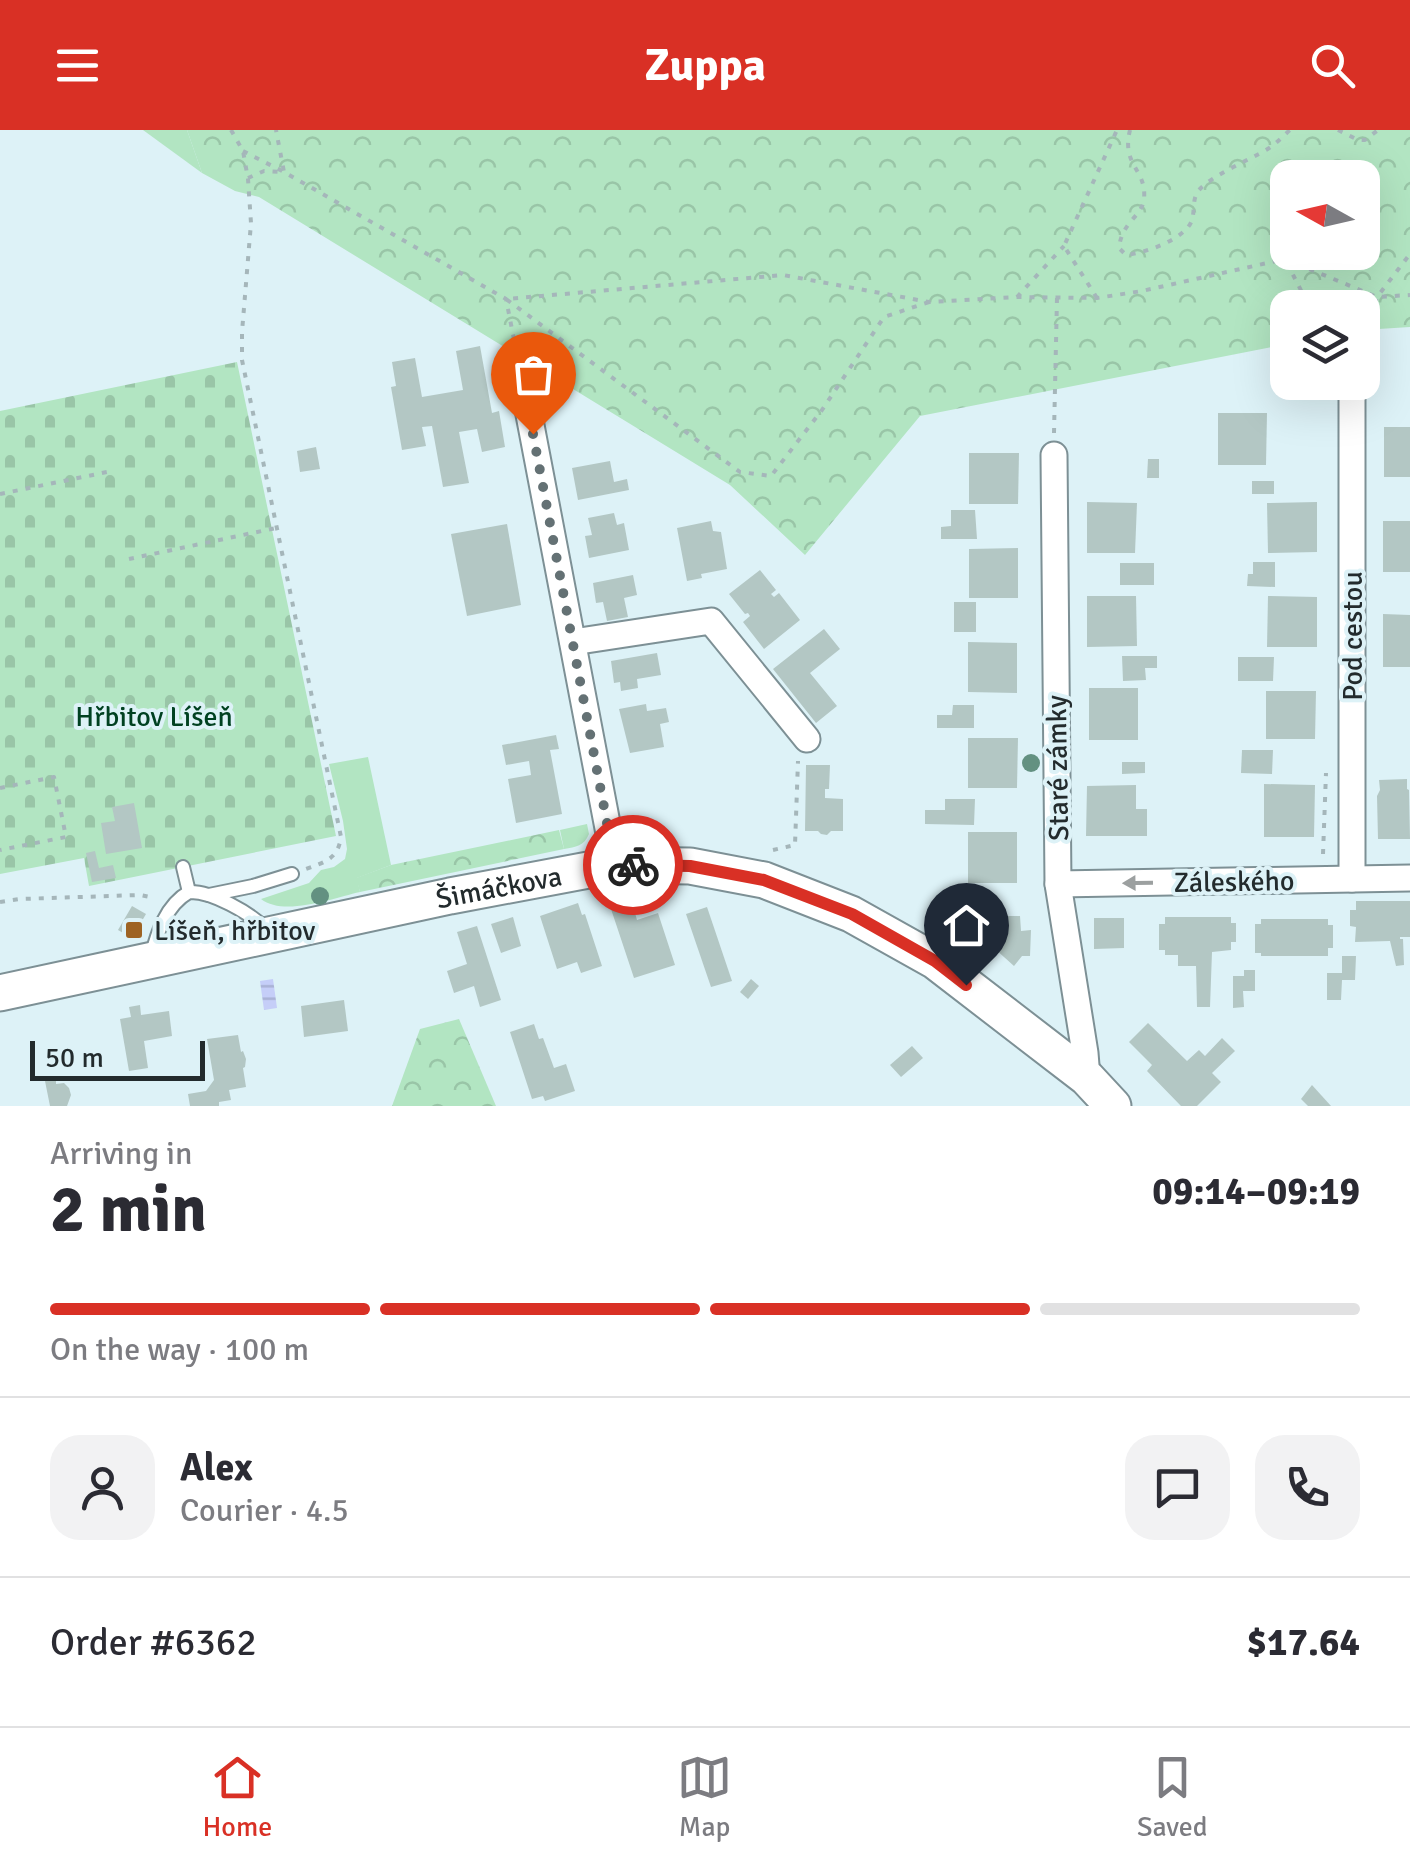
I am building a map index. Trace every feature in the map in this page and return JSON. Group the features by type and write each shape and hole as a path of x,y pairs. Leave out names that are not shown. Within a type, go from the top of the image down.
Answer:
{"street":[{"path":"526,400 615,865"},
{"name":"Pod cestou","path":"1352,400 1352,879"},
{"name":"Staré zámky","path":"1054,455 1058,884 1087,1078"},
{"path":"573,642 711,621 807,739"},
{"name":"Šimáčkova","path":"0,993 450,896 615,865 690,866 764,880 852,914 935,961 1087,1078 1113,1106"},
{"name":"Záleského","path":"1058,884 1410,878"}],"lane":[{"path":"183,867 189,892"},
{"path":"150,961 174,902 189,892 209,895 292,874"},
{"path":"209,895 272,934"}],"path":[{"path":"231,130 242,151 248,178 250,223 242,360 342,837 334,857 292,874"},
{"path":"276,130 284,172"},
{"path":"1017,297 1064,246 1117,130"},
{"path":"1130,130 1126,152 1141,177 1144,202 1120,239 1119,248 1126,255 1180,236 1191,222 1200,188 1269,148 1290,130"},
{"path":"1338,130 1358,140 1366,140 1378,130"},
{"path":"242,151 506,299 740,472 771,476 822,410 884,317 929,302"},
{"path":"248,178 264,171 284,172"},
{"path":"1064,246 1097,298"},
{"path":"1380,293 1410,254"},
{"path":"506,299 783,274 929,302 1097,298 1270,263"},
{"path":"1311,270 1360,290"},
{"path":"1380,297 1410,295"},
{"path":"1054,455 1057,298"},
{"path":"506,299 526,400"},
{"path":"0,494 112,472"},
{"path":"129,559 277,528"},
{"path":"764,853 795,845 798,745 807,739"},
{"path":"0,788 54,777 66,837 0,850"},
{"path":"0,902 140,895 174,902"}],"green space":[{"path":"143,130 187,130 202,173"},
{"path":"187,130 1410,130 1410,327 1380,329 1380,290 1270,290 1270,347 920,416 805,555 730,485 259,197 235,191 202,173"},
{"name":"Hřbitov Líšeň","path":"237,362 336,836 89,886 84,858 0,874 0,411"},
{"path":"368,757 391,865 357,878 360,892 323,902 282,906 261,899 309,883 321,870 345,859 343,821 329,764"},
{"path":"587,824 589,834 585,841 564,849 560,830"},
{"path":"559,830 564,849 360,892 356,878 391,865"},
{"path":"459,1019 496,1106 392,1106 420,1029"}],"water":[{"path":"273,979 277,1008 264,1010 260,981"}],"building":[{"path":"480,346 492,413 499,411 505,447 482,452 477,429 459,432 469,483 443,487 432,426 422,427 426,446 402,450 391,387 396,386 392,362 415,358 422,397 463,390 456,351"},
{"path":"1218,413 1267,413 1266,465 1218,465"},
{"path":"1384,427 1410,427 1410,477 1384,477"},
{"path":"316,447 320,469 300,472 297,451"},
{"path":"969,453 1019,453 1018,504 969,504"},
{"path":"1148,459 1159,459 1159,478 1147,478"},
{"path":"610,461 614,482 627,479 629,490 578,500 572,468"},
{"path":"1252,481 1274,481 1274,494 1252,494"},
{"path":"1087,502 1137,503 1135,553 1087,553"},
{"path":"1317,502 1317,552 1268,553 1267,503"},
{"path":"951,510 975,510 977,539 941,539 941,527 951,526"},
{"path":"614,513 617,525 624,523 629,550 589,558 585,536 592,535 588,518"},
{"path":"711,521 713,531 721,532 727,569 687,581 677,528"},
{"path":"1383,521 1410,521 1410,572 1383,572"},
{"path":"507,524 521,605 467,616 451,534"},
{"path":"1018,548 1018,598 969,598 969,549"},
{"path":"1253,562 1275,562 1275,587 1247,586"},
{"path":"1120,563 1154,563 1154,585 1120,585"},
{"path":"760,570 776,590 771,594 774,597 779,593 800,620 764,649 743,622 750,616 729,594"},
{"path":"633,575 637,595 624,598 628,617 607,621 603,602 596,603 593,583"},
{"path":"1087,596 1136,596 1137,646 1087,647"},
{"path":"1268,596 1317,597 1317,647 1267,647"},
{"path":"954,602 976,602 976,632 954,632"},
{"path":"1383,614 1410,615 1410,667 1383,667"},
{"path":"824,629 840,649 810,673 837,706 816,723 773,669"},
{"path":"968,642 1017,643 1017,693 968,692"},
{"path":"657,653 661,675 637,679 638,688 621,691 620,682 614,683 611,661"},
{"path":"1122,656 1157,656 1157,668 1145,668 1146,680 1123,681"},
{"path":"1238,657 1274,657 1273,681 1238,681"},
{"path":"1089,688 1138,688 1138,740 1089,740"},
{"path":"1266,691 1316,691 1315,739 1266,739"},
{"path":"646,704 647,711 666,708 669,722 660,724 664,747 630,753 619,709"},
{"path":"953,705 974,705 974,728 937,728 937,715 952,715"},
{"path":"556,735 559,749 550,750 562,814 516,823 508,779 531,775 529,761 506,765 502,745"},
{"path":"968,738 1018,738 1017,788 968,788"},
{"path":"1242,750 1273,750 1272,774 1241,773"},
{"path":"1122,762 1145,762 1145,773 1122,774"},
{"path":"806,765 830,765 825,798 843,799 843,831 827,835 805,831"},
{"path":"1407,779 1410,839 1378,839 1379,780"},
{"path":"1264,784 1315,785 1314,837 1264,837"},
{"path":"1136,785 1136,809 1147,809 1147,836 1086,836 1087,786"},
{"path":"945,799 975,799 974,825 925,824 925,810 945,810"},
{"path":"134,803 142,848 106,854 101,823 115,821 112,807"},
{"path":"968,832 1017,832 1017,883 968,883"},
{"path":"95,851 99,868 113,865 116,878 92,882 86,853"},
{"path":"631,899 637,920 658,913 675,965 634,978 610,906"},
{"path":"1356,901 1410,901 1410,937 1400,937 1404,965 1396,966 1390,941 1355,942 1356,927 1350,926 1350,910 1356,910"},
{"path":"578,903 602,966 581,973 577,962 557,969 540,916"},
{"path":"132,906 146,914 132,938 118,930"},
{"path":"707,907 732,981 711,987 686,914"},
{"path":"994,916 1020,916 1021,931 1031,930 1030,956 1022,956 1014,966 994,948"},
{"path":"513,917 521,946 501,953 491,924"},
{"path":"1165,917 1231,917 1231,923 1236,923 1236,942 1231,942 1231,950 1212,952 1210,1007 1197,1007 1196,966 1178,966 1178,955 1165,955 1165,950 1159,950 1159,924 1165,924"},
{"path":"1094,918 1124,918 1124,948 1094,949"},
{"path":"1261,919 1328,919 1328,925 1333,925 1333,948 1328,948 1328,956 1261,956 1255,953 1255,924 1261,924"},
{"path":"477,926 501,1000 480,1007 474,986 454,993 447,971 467,964 457,932"},
{"path":"1342,956 1356,956 1355,980 1342,980 1341,1000 1327,1000 1327,973 1342,973"},
{"path":"1244,970 1255,970 1255,991 1243,991 1244,1007 1233,1008 1233,976 1244,976"},
{"path":"751,979 759,986 748,999 740,992"},
{"path":"344,1000 348,1031 304,1037 301,1006"},
{"path":"140,1005 141,1015 169,1011 172,1036 144,1041 148,1068 129,1071 120,1019 131,1017 129,1007"},
{"path":"1148,1023 1187,1061 1199,1050 1205,1056 1222,1038 1235,1051 1212,1073 1221,1082 1197,1106 1181,1106 1147,1071 1152,1065 1129,1042"},
{"path":"534,1024 554,1068 566,1064 575,1091 545,1101 543,1096 532,1099 510,1032"},
{"path":"238,1035 246,1059 246,1087 229,1090 231,1100 219,1102 219,1106 190,1106 188,1094 206,1091 214,1080 207,1039"},
{"path":"912,1046 923,1058 901,1077 890,1065"},
{"path":"56,1080 56,1084 64,1083 69,1088 67,1106 50,1106 45,1081"},
{"path":"1312,1085 1331,1106 1308,1106 1301,1099"}],"way so far":[{"path":"533,434 615,865 633,865"}],"place":[{"name":"Líšeň, hřbitov","path":"134,930"}],"route":[{"path":"633,865 690,866 764,880 852,914 935,961 966,985"}]}
